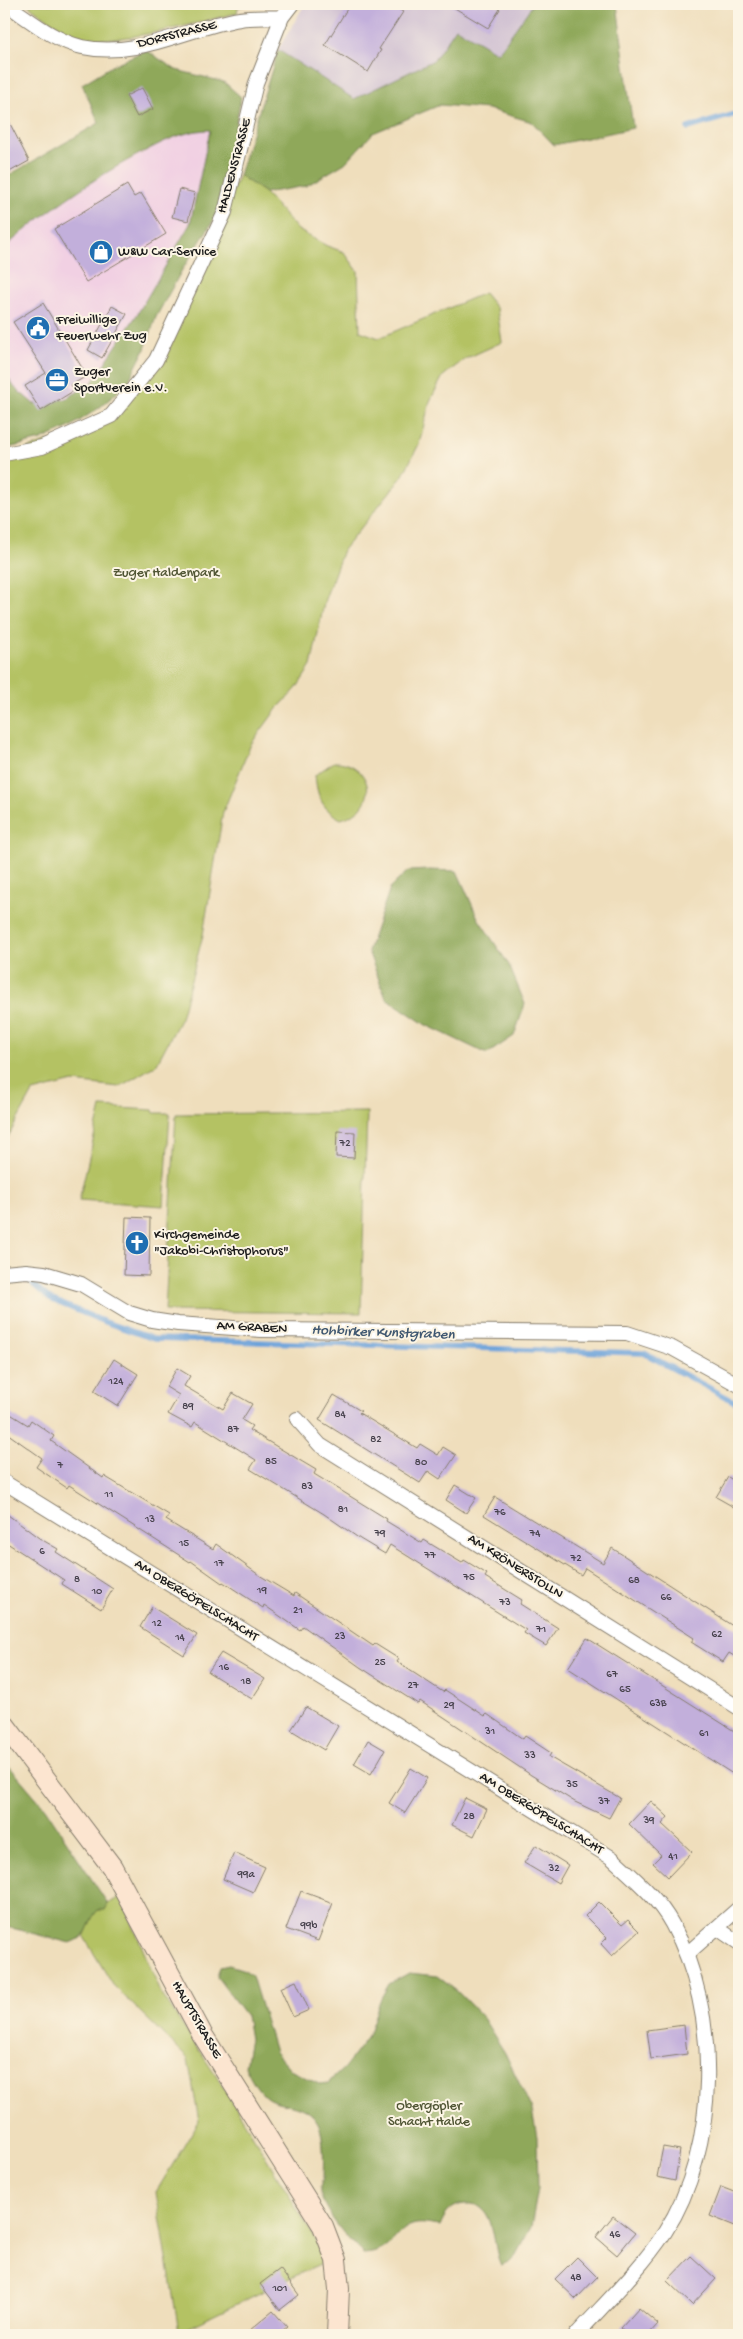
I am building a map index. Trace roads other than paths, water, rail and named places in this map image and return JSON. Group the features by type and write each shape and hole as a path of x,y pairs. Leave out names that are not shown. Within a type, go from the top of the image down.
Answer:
{"street":[{"name":"DORFSTRASSE","path":"6,4 55,36 82,47 107,49 144,46 239,20 282,17"},
{"path":"282,17 292,4"},
{"name":"HALDENSTRASSE","path":"4,454 42,447 111,416 156,360 225,212 256,83 282,17"},
{"name":"AM GRABEN","path":"4,1273 26,1271 44,1273 81,1284 129,1313 152,1320 178,1324 261,1330 626,1333 672,1348 739,1385"},
{"name":"AM KRÖNERSTOLLN","path":"297,1419 320,1445 739,1708"},
{"name":"AM OBERGÖPELSCHACHT","path":"4,1482 612,1858 658,1903 672,1924 687,1954 697,1986 708,2051 703,2128 696,2162 684,2197 665,2232 639,2266 576,2335"},
{"name":"HAUPTSTRASSE","path":"4,1724 112,1867 202,2034 323,2226 336,2260 338,2289 337,2335"},
{"path":"687,1954 739,1908"},
{"path":"717,1928 739,1944"}],"waterway":[{"name":"Hohbirker Kunstgraben","path":"688,128 739,113"},
{"name":"Hohbirker Kunstgraben","path":"28,1280 50,1299 105,1322 154,1339 644,1353 739,1404"}],"place":[{"name":"W&W Car-Service","path":"101,252"},
{"name":"Freiwillige Feuerwehr Zug","path":"38,328"},
{"name":"Zuger Sportverein e.V.","path":"57,380"},
{"name":"Kirchgemeinde \"Jakobi-Christophorus\"","path":"137,1243"}],"park label":[{"name":"Zuger Haldenpark","path":"166,573"},
{"name":"Obergöpler Schacht Halde","path":"429,2114"}]}
